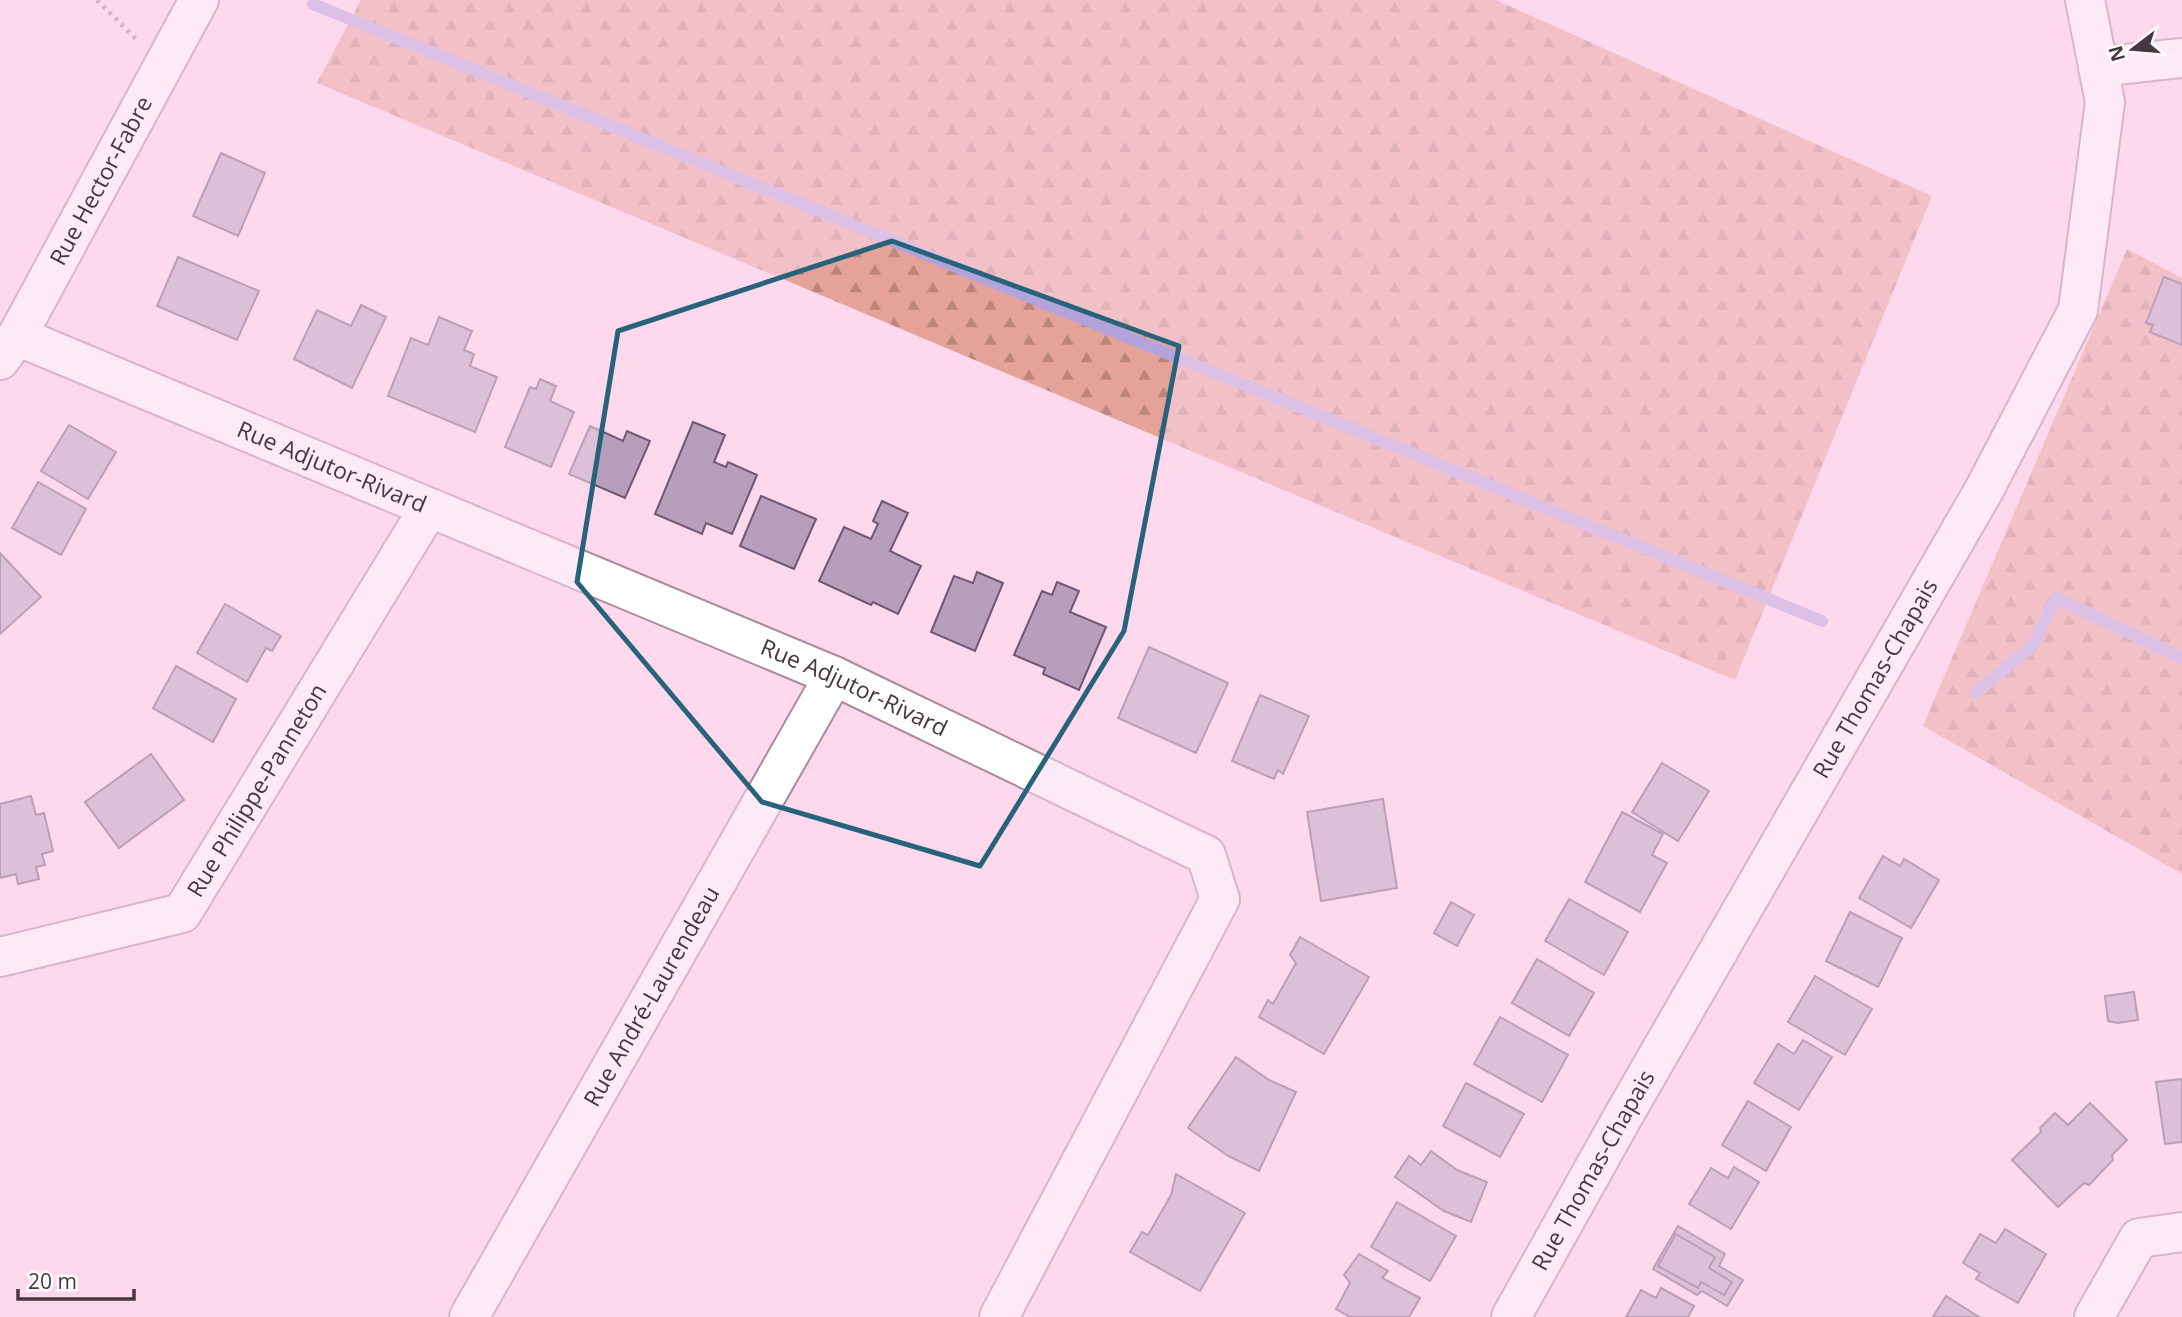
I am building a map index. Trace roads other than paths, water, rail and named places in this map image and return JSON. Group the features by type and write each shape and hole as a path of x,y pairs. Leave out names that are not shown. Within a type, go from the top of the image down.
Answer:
{"street":[{"name":"Rue Hector-Fabre","path":"9,348 199,0"},
{"name":"Rue Thomas-Chapais","path":"1511,1317 1625,1113 1984,490 2078,310 2105,102 2085,0"},
{"path":"2098,67 2182,58"},
{"name":"Rue Adjutor-Rivard","path":"9,348 429,508 834,676 1206,855 1220,899 999,1317"},
{"name":"Rue Philippe-Panneton","path":"0,957 182,913 429,508"},
{"name":"Rue André-Laurendeau","path":"469,1317 834,676"},
{"path":"2094,1317 2139,1238 2182,1233"}],"waterway":[{"path":"313,4 1822,621"},
{"path":"1975,693 2033,646 2056,598 2182,658"}]}
